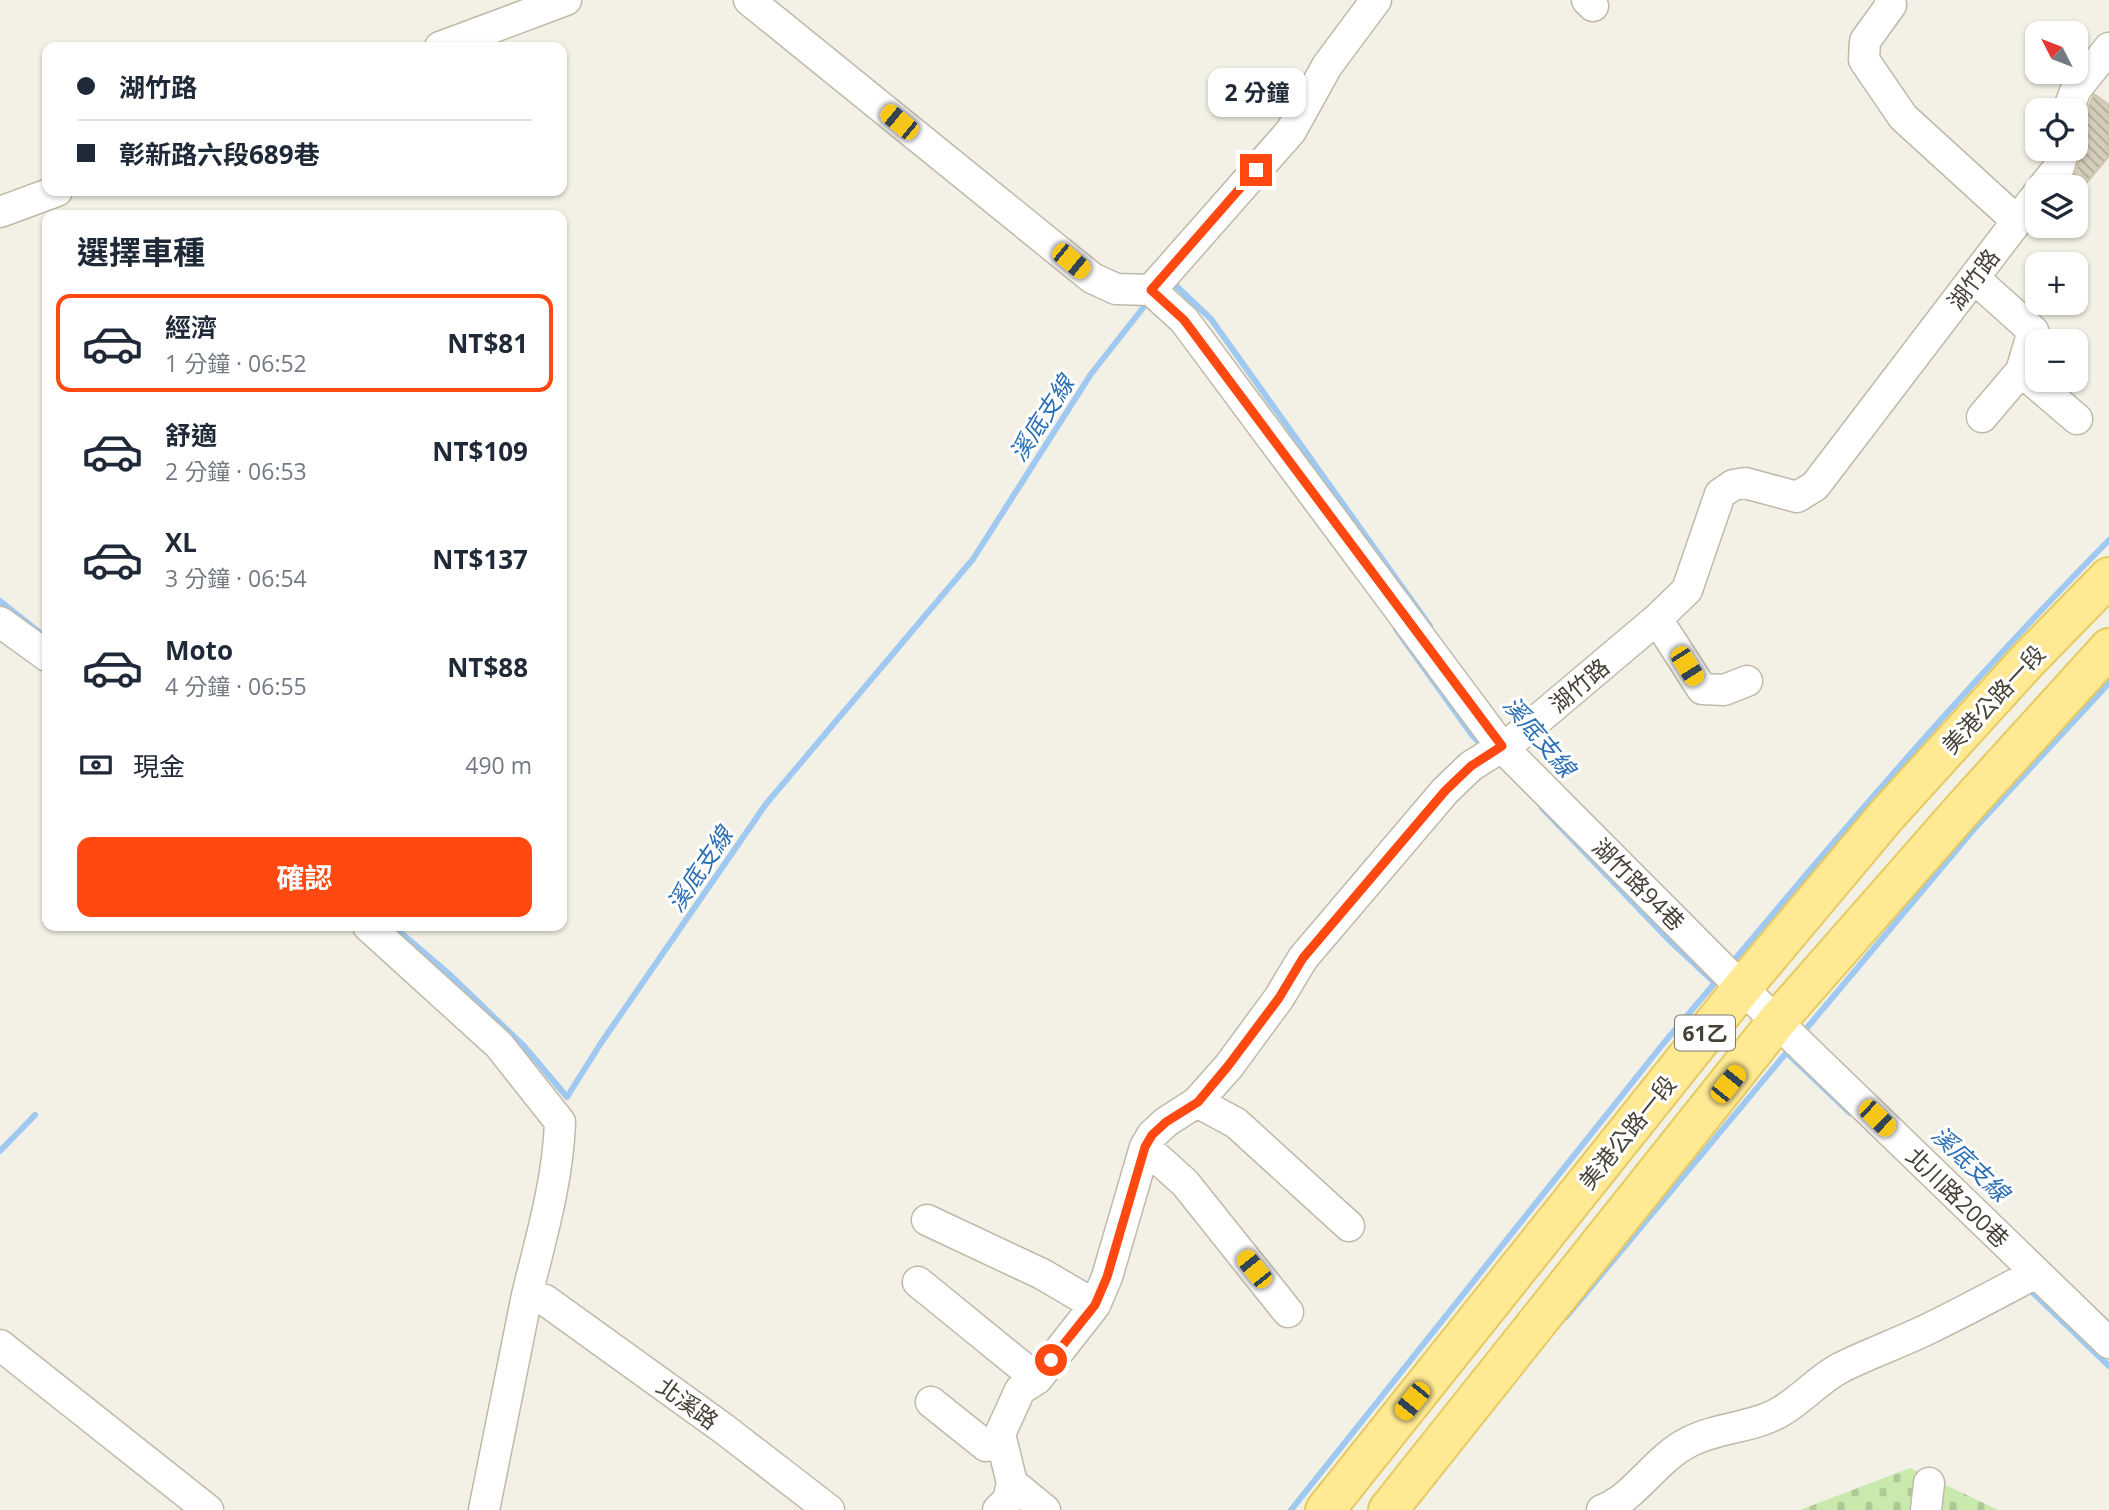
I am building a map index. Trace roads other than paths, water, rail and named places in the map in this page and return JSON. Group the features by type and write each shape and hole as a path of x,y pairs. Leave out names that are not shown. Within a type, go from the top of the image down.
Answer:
{"main road":[{"name":"美港公路一段","path":"1325,1510 1742,988 1888,814 2028,660 2109,576"},
{"name":"美港公路一段","path":"1388,1510 1778,1020 2109,648"}],"street":[{"path":"453,42 566,0"},
{"path":"749,0 1092,278 1116,289 1151,290 1291,131 1327,66 1376,0"},
{"path":"1890,0 1891,5 1865,41 1864,60 1903,117 2017,221"},
{"path":"2073,98 2076,89 2109,48"},
{"path":"0,212 43,196"},
{"name":"湖竹路","path":"1001,1444 1000,1434 1020,1390 1037,1379 1095,1305 1107,1277 1145,1147 1152,1135 1166,1122 1198,1102 1279,998 1303,958 1427,812 1471,766 1516,738 1657,619 1687,590 1720,494 1733,485 1745,484 1797,497 1815,486 2025,211"},
{"path":"1974,278 2033,331 2021,371 1982,417"},
{"name":"湖竹路94巷","path":"1151,290 1184,320 1502,746 1742,988 1778,1020"},
{"path":"2021,371 2077,419"},
{"path":"1657,619 1702,689 1724,690 1747,681"},
{"path":"0,622 42,652"},
{"path":"374,931 499,1045 560,1122 559,1149 536,1298 484,1510"},
{"name":"北川路200巷","path":"1778,1020 2109,1343"},
{"path":"1198,1102 1236,1123 1349,1226"},
{"path":"1145,1147 1185,1183 1288,1312"},
{"path":"927,1220 1042,1274 1095,1305"},
{"path":"1602,1510 1625,1496 1658,1463 1687,1443 1709,1433 1763,1420 1782,1411 1839,1369 1931,1328 2036,1273"},
{"path":"918,1282 1037,1379"},
{"name":"北溪路","path":"536,1298 724,1429 829,1510"},
{"path":"0,1345 208,1510"},
{"path":"931,1402 986,1446 1001,1444 1012,1483 1008,1500 998,1510"},
{"path":"1012,1483 1045,1510"}],"waterway":[{"name":"溪底支線","path":"1170,280 1211,319 1430,626"},
{"name":"溪底支線","path":"399,931 449,974 524,1046 567,1097 601,1043 766,804 973,559 1091,374 1150,299"},
{"path":"1731,964 1916,748 2109,540"},
{"name":"溪底支線","path":"0,601 42,634"},
{"path":"1396,629 1483,747"},
{"path":"1801,1035 1975,828 2109,683"},
{"path":"1542,808 1668,939 1715,983"},
{"path":"1291,1510 1663,1044 1719,978"},
{"path":"1566,1317 1792,1046"},
{"path":"1787,1053 1850,1113"},
{"path":"0,1151 35,1115"},
{"path":"2027,1287 2109,1366"}]}
